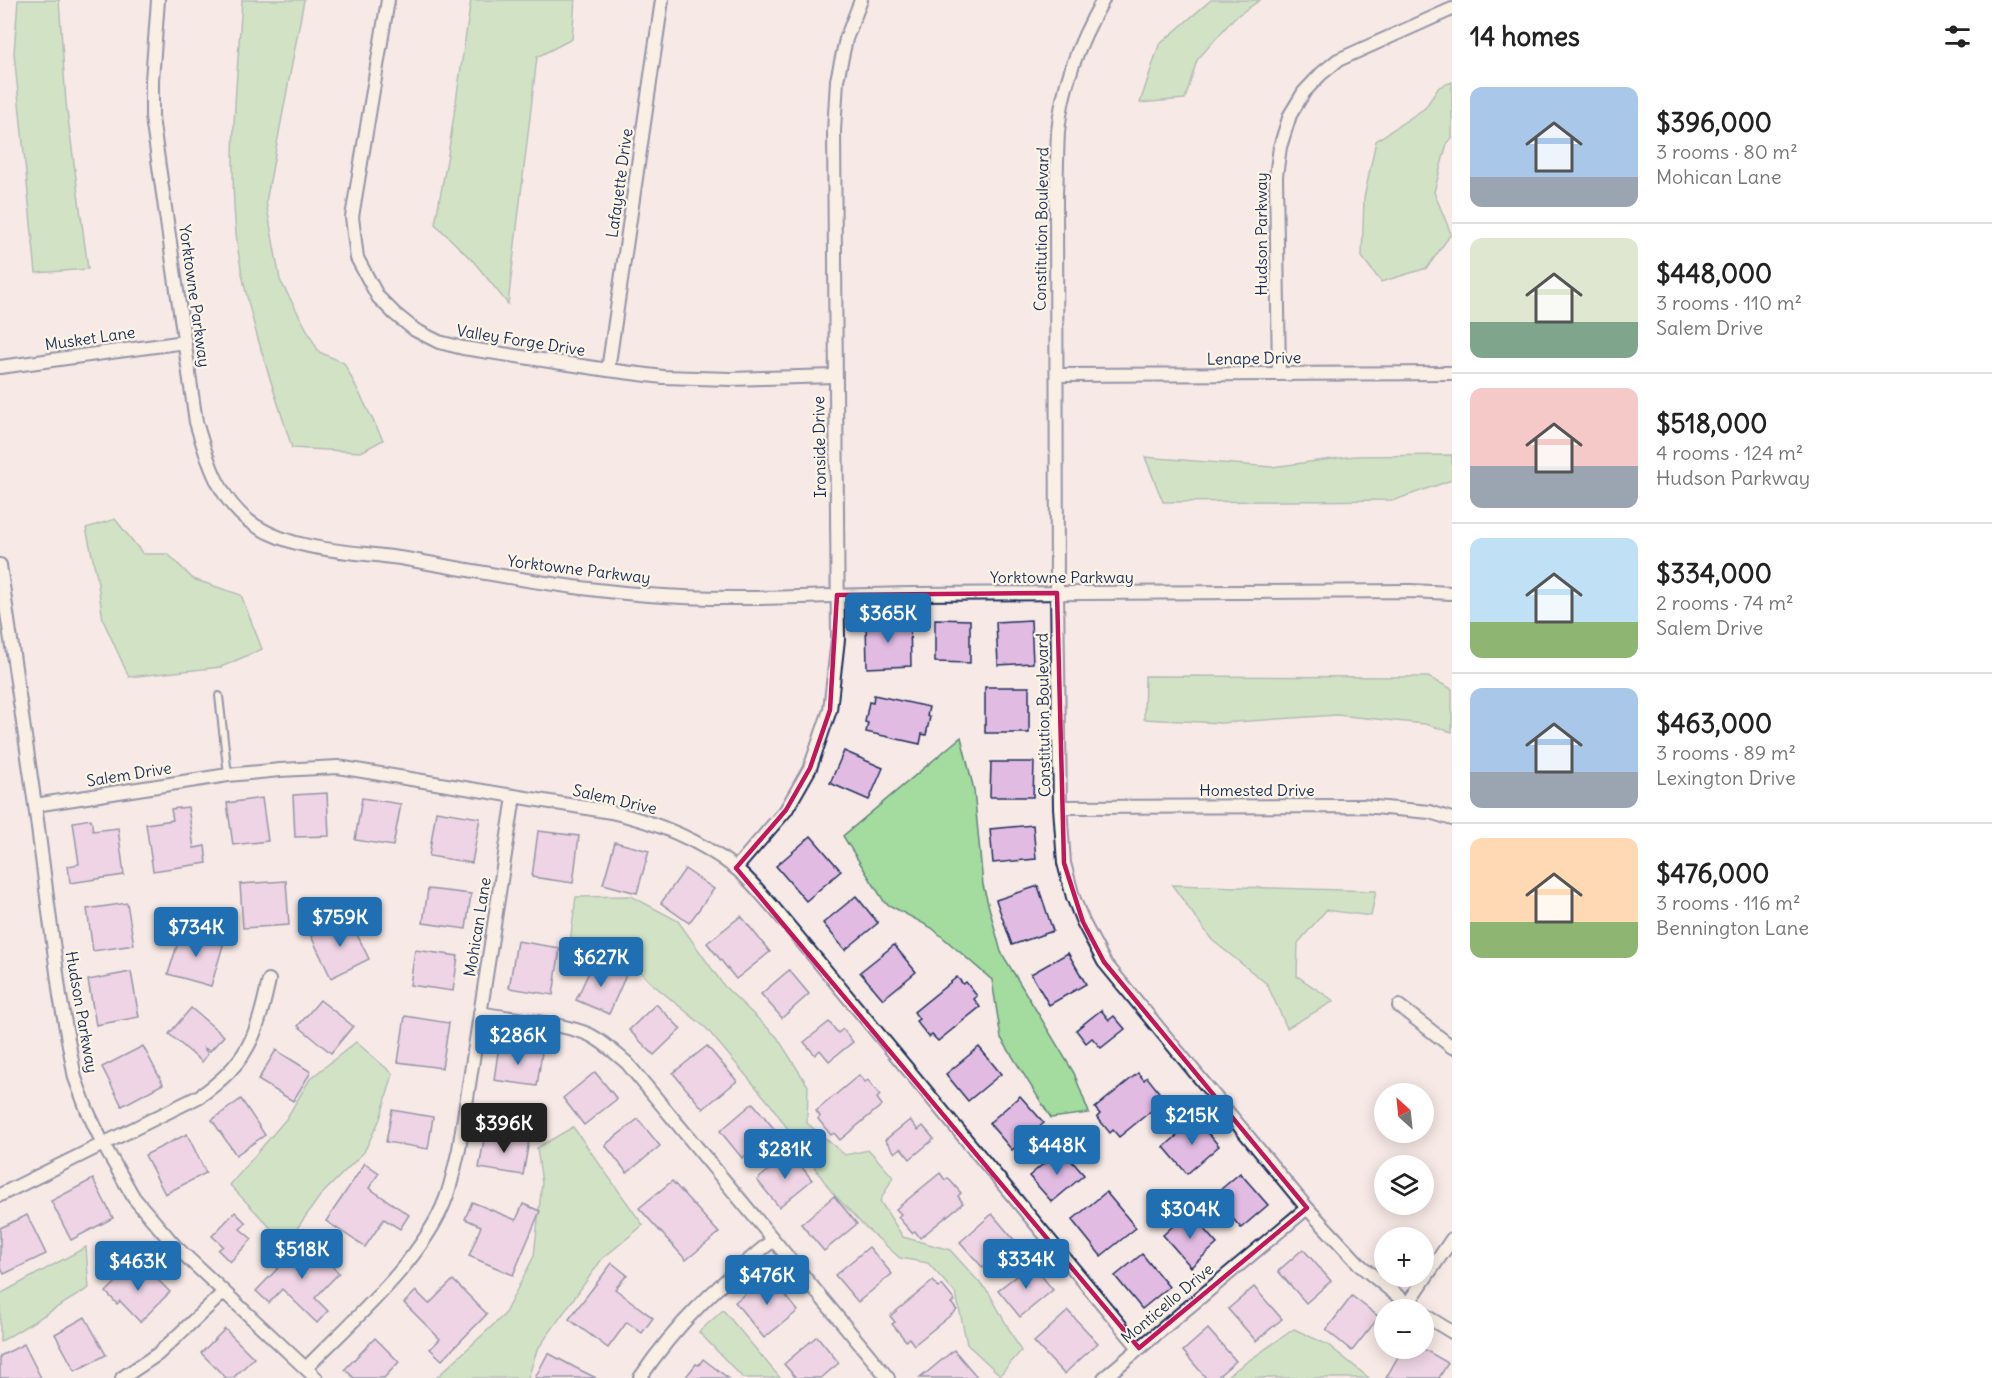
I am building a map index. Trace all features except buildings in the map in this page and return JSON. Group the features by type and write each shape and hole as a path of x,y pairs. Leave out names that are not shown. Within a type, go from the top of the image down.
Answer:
{"street":[{"name":"Yorktowne Parkway","path":"158,0 152,80 152,118 196,422 208,465 242,516 255,526 282,540 530,581 647,595 720,598 1057,593 1410,591 1452,593"},
{"name":"Valley Forge Drive","path":"387,0 352,217 357,258 378,297 395,314 415,330 439,342 463,348 608,370 663,377 731,379 835,376"},
{"name":"Lafayette Drive","path":"608,370 662,0"},
{"name":"Ironside Drive","path":"736,868 786,810 810,768 830,710 838,639 834,131 837,80 846,39 861,0"},
{"name":"Constitution Boulevard","path":"1103,0 1079,47 1064,95 1058,130 1056,193 1057,593 1060,807 1064,863 1073,897 1083,922 1104,962 1306,1208 1361,1266 1401,1299"},
{"name":"Hudson Parkway","path":"1278,374 1276,176 1280,147 1290,115 1304,92 1338,60 1452,9"},
{"name":"Musket Lane","path":"0,367 185,342"},
{"name":"Lenape Drive","path":"1057,375 1452,373"},
{"name":"Hudson Parkway","path":"0,565 60,996 75,1078 87,1110 103,1144 134,1198 175,1246 316,1378"},
{"name":"Salem Drive","path":"35,806 228,776 280,770 338,768 611,812 643,820 703,846 736,868 788,926 1139,1348"},
{"name":"Mohican Lane","path":"306,1368 393,1279 428,1233 446,1198 459,1149 514,797"},
{"name":"Homested Drive","path":"1060,807 1363,806 1430,813 1452,819"},
{"path":"0,1195 200,1096 222,1081 240,1060 256,1033 269,980"},
{"path":"1399,1006 1452,1047"},
{"path":"480,1013 565,1028 589,1035 605,1044 627,1063 888,1378"},
{"name":"Monticello Drive","path":"1104,1378 1306,1208"},
{"path":"1416,1299 1452,1239"},
{"path":"640,1378 678,1327 718,1285 773,1240"},
{"path":"122,1378 158,1354 224,1292"},
{"path":"1434,1321 1452,1332"}],"lane":[{"path":"219,696 228,776"}],"highlighted area":[{"path":"1057,593 1064,863 1083,922 1104,962 1307,1208 1139,1348 736,868 786,810 810,768 830,710 837,595"}],"green space":[{"path":"18,0 59,0 66,103 88,269 36,273 14,53"},
{"path":"242,0 304,0 266,202 280,280 319,352 344,363 383,440 361,452 292,448 254,325 238,250 233,188 234,125"},
{"path":"471,0 575,0 572,39 537,57 508,304 474,262 435,224 448,155"},
{"path":"1211,0 1260,0 1234,18 1197,60 1185,99 1140,103 1159,45"},
{"path":"1452,82 1452,138 1447,143 1434,192 1451,234 1427,268 1381,282 1362,257 1364,198 1376,141 1425,108 1439,87"},
{"path":"1452,455 1452,480 1395,500 1163,502 1145,457 1272,467 1355,456"},
{"path":"115,519 143,554 168,554 193,579 241,595 262,649 221,667 129,677 103,620 97,577 86,528"},
{"path":"1145,676 1428,677 1452,689 1452,732 1425,724 1337,715 1220,723 1144,719"},
{"path":"961,737 974,790 983,885 1001,952 1074,1073 1089,1113 1051,1118 1001,1038 992,980 932,928 885,903 843,836"},
{"path":"1172,885 1376,891 1371,916 1326,910 1298,943 1297,976 1334,1001 1287,1028 1267,984 1212,940"},
{"path":"631,896 678,921 724,986 777,1037 808,1086 807,1123 845,1155 869,1150 893,1177 880,1201 903,1237 950,1250 989,1293 1021,1351 1000,1375 967,1344 956,1294 928,1263 900,1258 863,1225 831,1191 771,1105 706,1028 650,982 619,950 570,942 576,897"},
{"path":"356,1042 393,1074 380,1119 364,1152 320,1196 286,1244 230,1185 286,1119 310,1079"},
{"path":"573,1127 643,1225 602,1259 537,1350 528,1378 436,1378 504,1315 534,1256 542,1183 537,1148"},
{"path":"86,1247 89,1288 0,1342 0,1294"},
{"path":"723,1310 780,1378 743,1378 699,1332"},
{"path":"1294,1329 1328,1345 1369,1378 1224,1378"}]}
